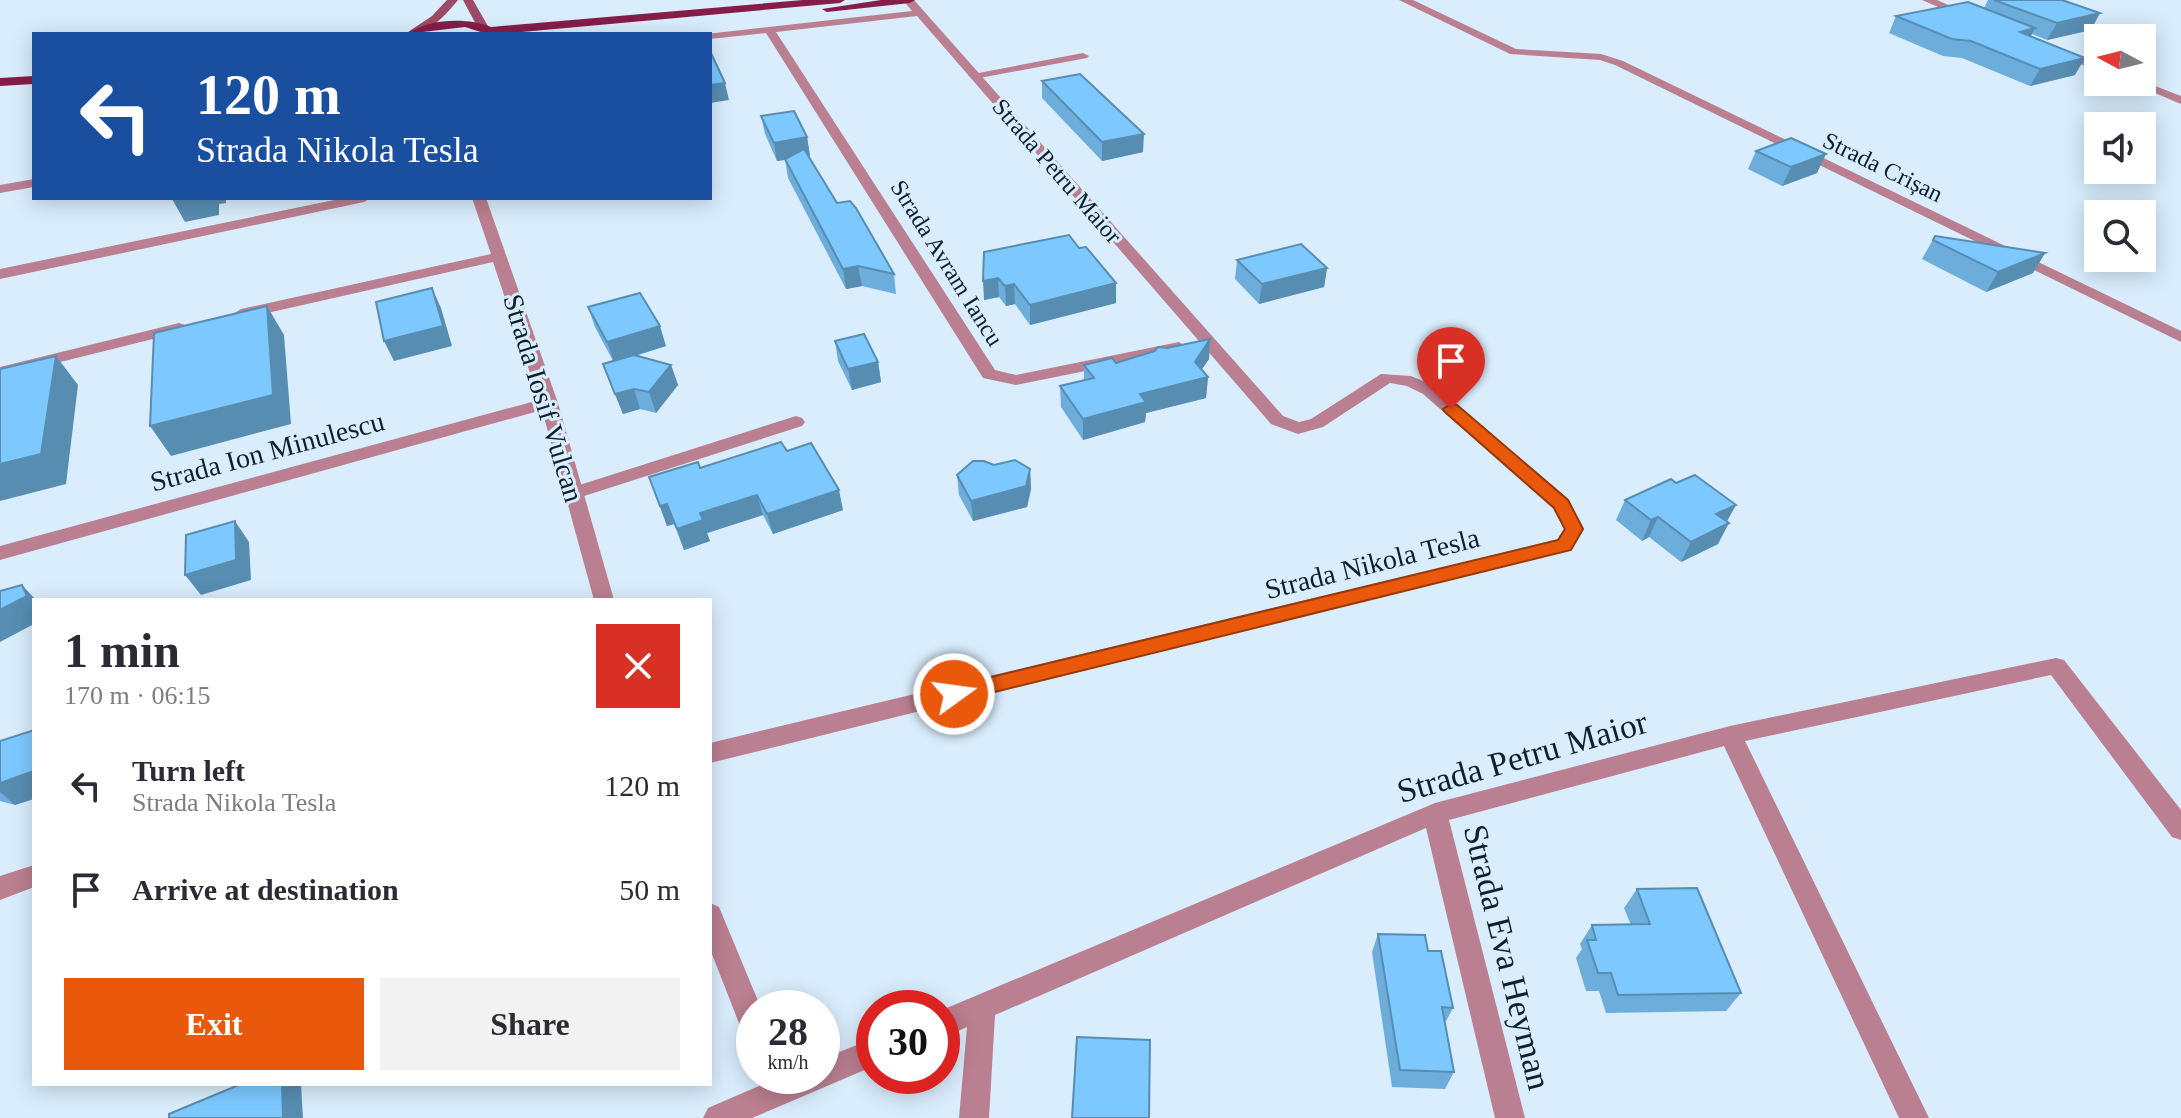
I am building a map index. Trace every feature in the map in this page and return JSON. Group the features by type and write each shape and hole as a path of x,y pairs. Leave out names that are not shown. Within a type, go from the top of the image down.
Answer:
{"main road":[{"path":"414,32 436,18 453,0"},
{"path":"468,0 489,30"},
{"path":"419,32 447,25 489,30 840,0"},
{"path":"610,32 909,0"},
{"path":"0,74 32,72"},
{"path":"0,82 32,80"}],"street":[{"name":"Strada Petru Maior","path":"909,0 1207,341"},
{"name":"Strada Crișan","path":"1404,0 1514,52 1601,57 1619,63 2181,337"},
{"path":"1927,0 1984,22"},
{"path":"712,36 919,13"},
{"name":"Strada Avram Iancu","path":"770,31 989,374 1016,380 1207,341"},
{"path":"2055,51 2084,62"},
{"path":"974,75 1083,56"},
{"path":"2156,90 2181,100"},
{"path":"0,189 32,183"},
{"path":"0,274 354,200"},
{"name":"Strada Iosif Vulcan","path":"480,200 549,403 603,598"},
{"path":"228,317 500,256"},
{"path":"0,372 198,324"},
{"name":"Strada Nikola Tesla","path":"712,753 1564,545 1574,529 1561,504 1429,390 1411,381 1387,378 1317,423 1298,428 1277,420 1207,341"},
{"name":"Strada Ion Minulescu","path":"0,553 549,403"},
{"path":"574,493 796,422"},
{"name":"Strada Petru Maior","path":"960,1016 1435,813 1730,735 2056,666 2181,829"},
{"path":"1730,735 1914,1118"},
{"name":"Strada Eva Heyman","path":"1435,813 1510,1118"},
{"path":"0,888 32,877"},
{"path":"712,920 740,990"},
{"path":"974,1118 982,1007"},
{"path":"718,1118 759,1094"}],"building":[{"path":"1994,0 2062,0 2100,13 2057,23"},
{"path":"1968,2 2035,28 2020,32 2084,58 2040,69 1971,41 1952,39 1896,16"},
{"path":"712,55 725,83 712,85"},
{"path":"1080,74 1144,134 1102,142 1042,81"},
{"path":"794,111 807,137 774,143 761,116"},
{"path":"1791,138 1826,154 1791,167 1756,151"},
{"path":"804,149 837,203 850,201 856,208 894,274 858,266 843,269 785,159"},
{"path":"1069,235 1079,248 1086,247 1116,283 1030,305 1014,284 1005,286 998,278 983,281 984,252"},
{"path":"1935,236 2045,253 1998,272 1933,240"},
{"path":"1301,244 1327,268 1262,284 1237,260"},
{"path":"432,288 443,326 384,341 376,302"},
{"path":"640,293 660,326 607,342 588,307"},
{"path":"267,306 273,395 150,426 154,333"},
{"path":"864,334 878,362 848,369 835,341"},
{"path":"1210,339 1195,362 1208,377 1140,394 1146,402 1083,419 1060,386 1094,378 1084,365 1112,358 1116,363 1155,351 1158,347"},
{"path":"634,355 671,365 649,392 634,389 615,394 603,364"},
{"path":"56,356 41,454 0,464 0,369"},
{"path":"781,442 787,451 811,443 839,490 767,514 757,495 700,513 703,520 677,529 667,504 660,506 649,477 698,462 700,468"},
{"path":"1015,460 1030,469 1026,486 971,501 957,475 973,461 994,465"},
{"path":"1695,475 1736,505 1716,514 1729,523 1691,542 1658,517 1651,520 1625,500 1671,479 1676,483"},
{"path":"235,521 236,560 185,575 186,535"},
{"path":"22,585 27,596 0,610 0,591"},
{"path":"32,731 32,772 0,783 0,741"},
{"path":"1697,888 1741,993 1618,995 1611,973 1598,973 1587,940 1596,940 1592,925 1650,924 1637,889"},
{"path":"1378,934 1425,935 1428,951 1441,951 1453,1008 1442,1007 1454,1072 1400,1070"},
{"path":"1077,1037 1150,1040 1149,1118 1072,1118"},
{"path":"236,1086 282,1086 283,1118 169,1118 169,1114"}],"route":[{"path":"954,694 1564,545 1574,529 1561,504 1451,409"}]}
